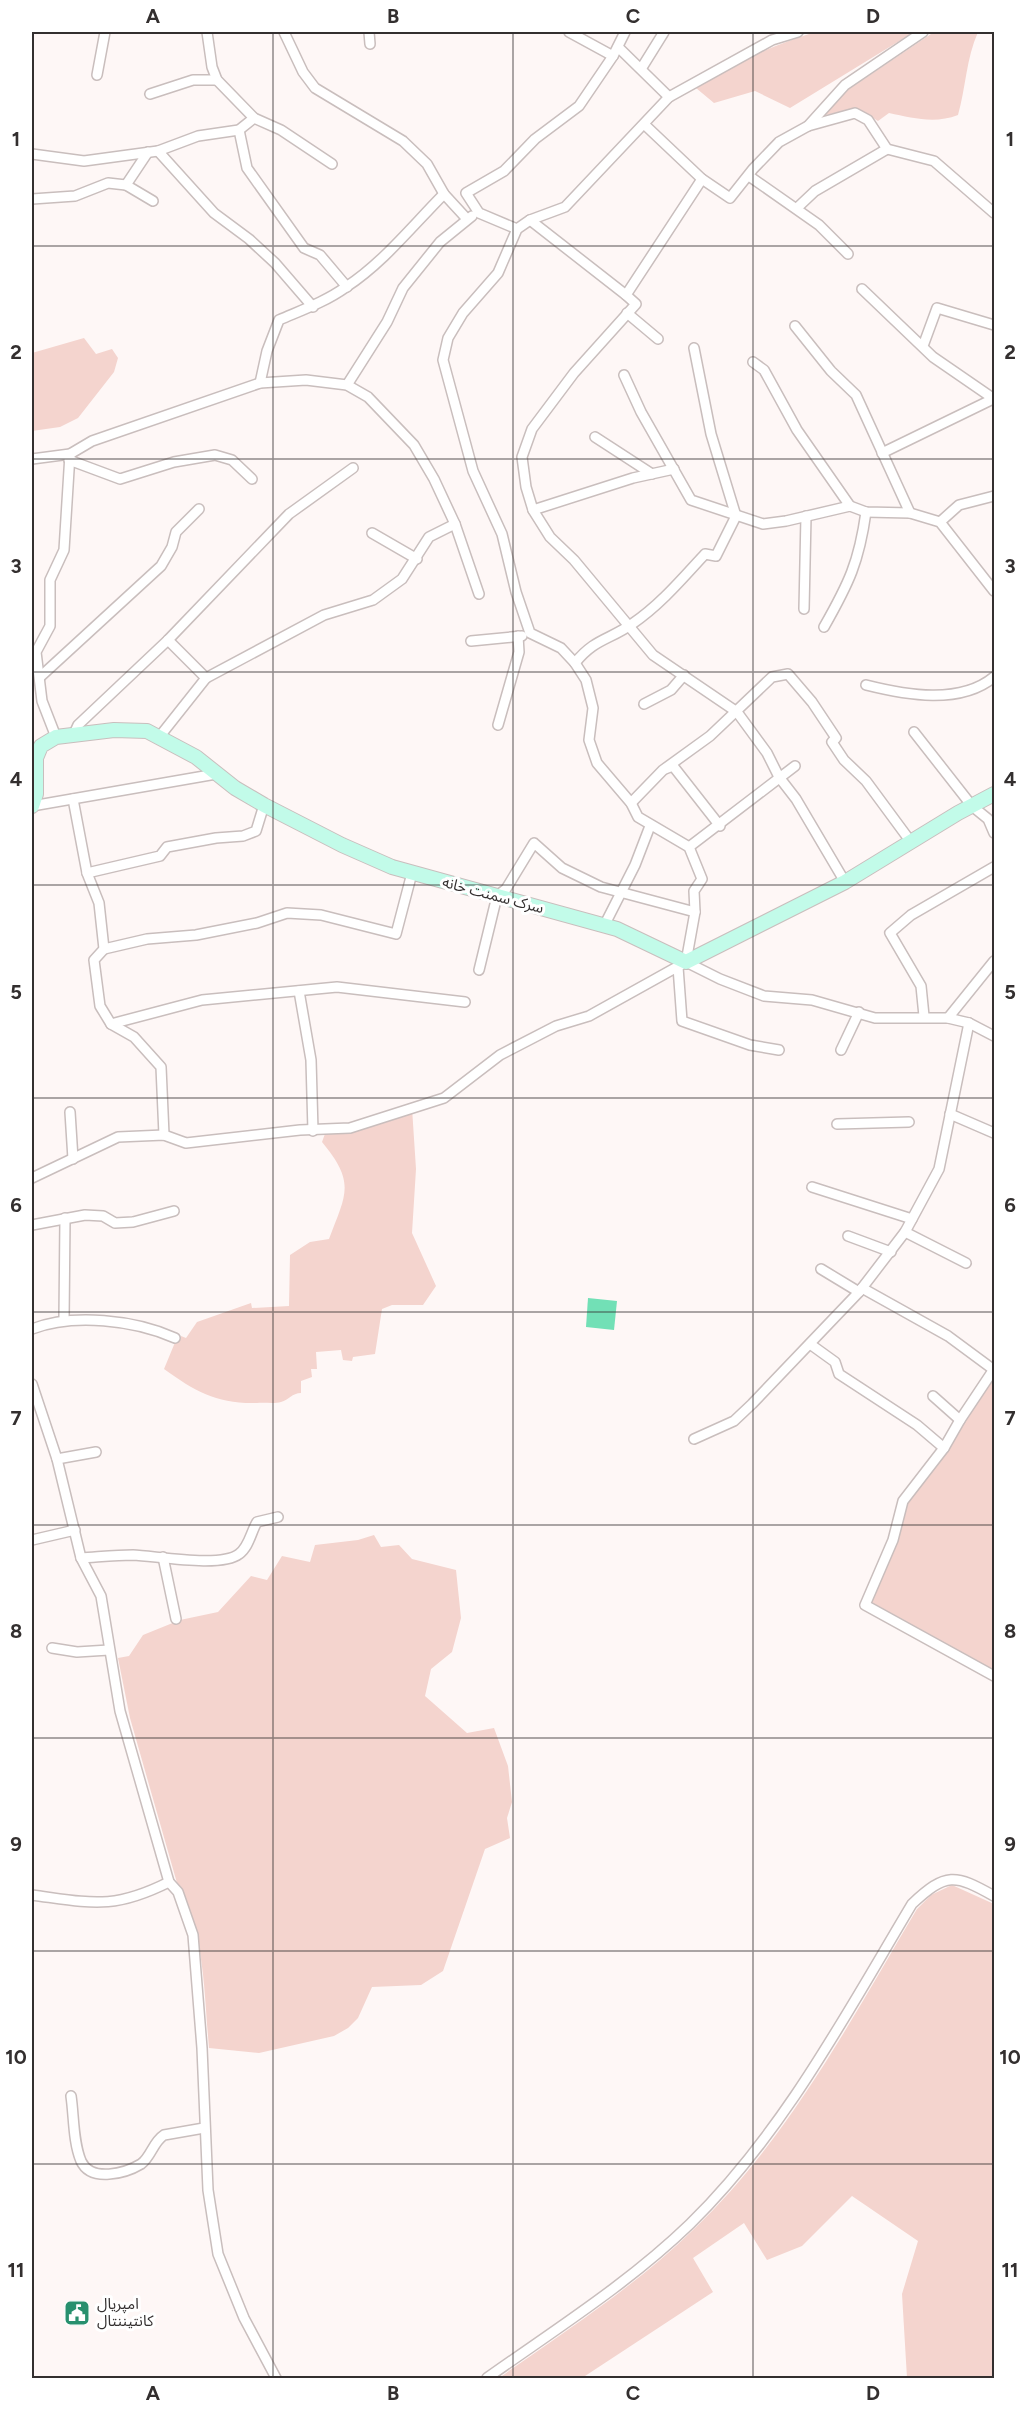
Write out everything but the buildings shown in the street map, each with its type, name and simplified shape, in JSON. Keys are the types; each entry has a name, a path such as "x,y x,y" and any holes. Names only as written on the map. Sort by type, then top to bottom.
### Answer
{"street":[{"path":"97,75 105,32"},
{"path":"207,32 212,67 217,80 254,118 281,130 332,164"},
{"path":"284,32 303,72 315,88 403,141 428,164 444,194 458,205 467,219"},
{"path":"369,32 370,44"},
{"path":"569,32 615,51 641,69 669,97"},
{"path":"517,229 479,213 466,193 504,171 535,140 579,106 625,32"},
{"path":"641,69 664,32"},
{"path":"530,633 516,592 502,534 473,471 443,360 448,338 463,313 498,273 517,229 530,220 565,207 669,97 771,40 798,32"},
{"path":"808,126 844,85 923,32"},
{"path":"150,94 193,80 217,80"},
{"path":"645,124 702,179 730,198 779,142 808,126 855,113 868,120 888,149 934,161 994,213"},
{"path":"32,154 84,161 153,152 198,136 239,130 254,118"},
{"path":"239,130 247,168 304,248 320,255 347,287"},
{"path":"797,208 815,191 888,149"},
{"path":"126,185 153,152"},
{"path":"153,152 214,213 249,238 313,307"},
{"path":"749,176 819,225 848,254"},
{"path":"626,295 702,179"},
{"path":"32,199 75,196 108,183 126,185 153,201"},
{"path":"260,383 267,351 279,320 313,307 347,287 379,260 444,194"},
{"path":"347,385 387,322 404,288 440,242 467,219 479,213"},
{"path":"530,220 636,304 561,387 532,429 522,457 526,487 533,510 550,537 574,560 653,655 737,712 767,753 779,777 796,799 846,882"},
{"path":"862,289 933,357 994,399 882,453"},
{"path":"923,346 937,308 994,325"},
{"path":"627,313 658,339"},
{"path":"795,326 831,371 856,395 910,513"},
{"path":"575,663 588,647 630,626 661,602 705,554 716,556 736,516 711,434 694,348"},
{"path":"753,362 764,370 797,430 850,506"},
{"path":"624,375 641,412 691,500 763,524 850,506 866,512 910,513 940,522 994,591"},
{"path":"70,457 92,441 260,383 306,380 347,385 368,397 394,421 414,445 434,479 455,524 479,594"},
{"path":"595,437 652,474"},
{"path":"32,459 70,457 120,479 174,462 215,455 232,460 252,479"},
{"path":"70,457 64,550 50,580 50,626 36,652 42,701 56,737 41,746 38,752 36,794 32,806 216,774"},
{"path":"73,735 78,725 168,640 289,514 352,468"},
{"path":"533,510 652,474 674,470"},
{"path":"940,522 959,505 994,496"},
{"path":"40,677 160,566 172,547 176,532 199,509"},
{"path":"824,627 849,582 861,548 866,512"},
{"path":"804,609 806,516"},
{"path":"160,736 206,678 324,615 373,600 402,579 417,559 429,537 455,524"},
{"path":"372,533 417,559"},
{"path":"471,641 530,633 561,648 575,663 586,680 593,708 589,740 597,763 631,803 638,817 689,847 702,879 694,891 695,912 682,964 682,1021 750,1044 779,1050"},
{"path":"498,726 519,652 518,636"},
{"path":"168,640 206,678"},
{"path":"631,803 663,770 710,736 772,677 788,674 825,721 836,738 832,742 844,760 866,780 911,842"},
{"path":"644,704 671,690 684,675"},
{"path":"866,685 904,693 941,694 973,690 994,677"},
{"name":"سرک سمنت خانه","path":"56,737 114,730 147,731 196,757 216,774 264,805 342,845 412,873 604,926 682,964"},
{"path":"914,732 972,806 988,819 994,833"},
{"path":"663,770 673,766 720,826"},
{"path":"689,847 720,826 795,766"},
{"path":"32,1178 118,1137 164,1135 186,1143 300,1130 350,1128 444,1098 500,1055 556,1026 589,1016 682,964 846,882 994,794"},
{"path":"74,799 87,873 99,903 105,949"},
{"path":"87,873 160,856 167,847 243,836 256,831 264,805"},
{"path":"604,926 650,826"},
{"path":"479,970 497,896 506,889 534,843 562,868 602,887 695,912"},
{"path":"924,1016 921,986 890,933 911,915 994,867"},
{"path":"164,1135 161,1067 134,1037 111,1024 100,1005 94,960 105,949 147,939 216,932 257,923 287,913 321,915 396,934 412,873"},
{"path":"948,1018 994,961"},
{"path":"682,964 764,996 812,1000 875,1018 924,1016 948,1018 969,1023 994,1036"},
{"path":"111,1024 202,1000 338,987 465,1002"},
{"path":"299,991 311,1060 313,1131"},
{"path":"841,1050 859,1012"},
{"path":"694,1439 734,1421 861,1290 905,1232 939,1169 969,1023"},
{"path":"70,1112 73,1159"},
{"path":"950,1114 994,1132"},
{"path":"837,1124 909,1122"},
{"path":"812,1187 912,1219"},
{"path":"32,1225 85,1215 103,1216 115,1223 134,1222 174,1211"},
{"path":"64,1320 65,1218"},
{"path":"905,1232 966,1263"},
{"path":"848,1236 891,1252"},
{"path":"820,1269 948,1336 994,1369 944,1448 903,1501 893,1540 865,1605 994,1676"},
{"path":"32,1329 64,1320 87,1319 149,1329 176,1338"},
{"path":"810,1344 835,1362 839,1374 917,1425 944,1448"},
{"path":"32,1384 57,1459 81,1558 102,1596 120,1711 170,1882 178,1892 193,1935 202,2048 208,2190 218,2254 244,2318 276,2379"},
{"path":"933,1396 960,1420"},
{"path":"57,1459 96,1452"},
{"path":"81,1558 130,1555 199,1561 229,1558 238,1555 246,1546 257,1522 278,1517"},
{"path":"32,1539 75,1530"},
{"path":"163,1557 176,1619"},
{"path":"52,1648 77,1652 109,1650"},
{"path":"487,2379 647,2262 692,2223 740,2170 785,2113 912,1904 927,1889 951,1878 962,1880 994,1896"},
{"path":"32,1895 98,1904 138,1898 170,1882"},
{"path":"71,2096 81,2161 90,2170 108,2175 129,2170 144,2162 164,2135 204,2128"}],"shaded area":[{"path":"815,32 914,32 790,108 755,91 714,103 696,88 753,55"},
{"path":"934,32 978,32 971,52 958,115 932,120 889,113 878,121 857,108 821,116 846,91"},
{"path":"84,338 96,354 112,349 118,358 114,372 78,418 60,427 32,431 32,353"},
{"path":"412,1108 416,1169 412,1233 436,1286 423,1305 392,1305 382,1309 375,1354 353,1357 352,1361 343,1360 341,1350 316,1352 317,1369 311,1369 312,1377 301,1381 301,1393 281,1402 243,1403 218,1399 186,1384 164,1369 176,1340 179,1341 181,1336 186,1338 197,1322 251,1303 252,1308 289,1306 290,1255 310,1242 329,1239 343,1199 345,1189 340,1168 322,1142 326,1131"},
{"path":"588,1298 617,1301 614,1330 586,1327"},
{"path":"994,1369 994,1676 865,1605 899,1510"},
{"path":"374,1535 381,1547 399,1545 412,1559 456,1570 461,1618 452,1652 431,1669 425,1696 467,1733 494,1728 508,1766 512,1802 507,1818 510,1838 485,1849 443,1971 421,1985 372,1987 358,2018 348,2028 334,2036 259,2053 209,2048 202,1963 198,1942 186,1902 177,1883 130,1718 118,1658 129,1656 143,1635 180,1620 218,1612 251,1576 267,1580 282,1556 310,1562 315,1545 358,1540"},
{"path":"952,1885 994,1904 994,2378 907,2378 902,2294 918,2241 852,2196 802,2246 767,2260 744,2223 693,2258 713,2292 582,2378 499,2378 648,2270 672,2250 728,2194 789,2117 842,2035 917,1909 931,1895"}],"place":[{"name":"امپریال کانتیننتال","path":"77,2313"}]}
